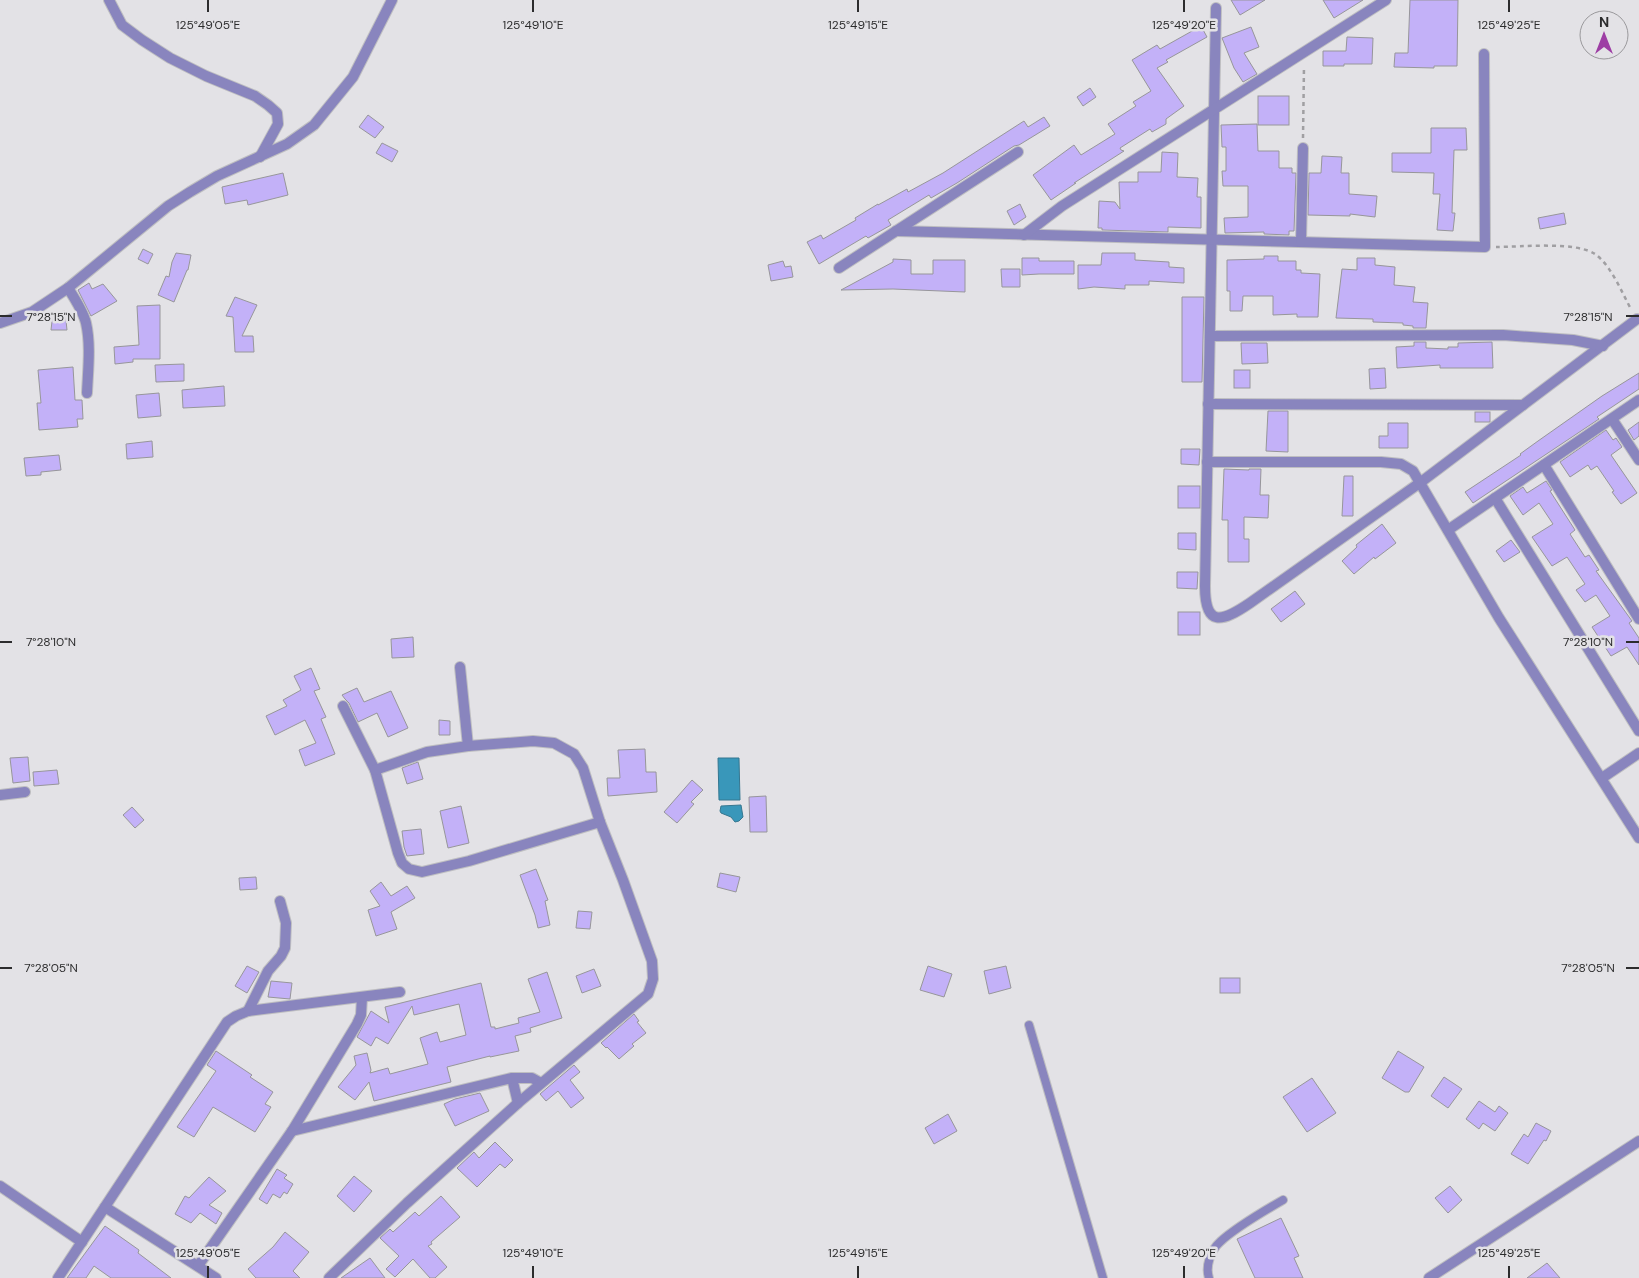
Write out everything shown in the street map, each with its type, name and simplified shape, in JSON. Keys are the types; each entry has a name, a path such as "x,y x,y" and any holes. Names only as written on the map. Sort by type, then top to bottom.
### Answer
{"street":[{"path":"109,0 122,25 142,40 170,58 255,96 277,113 278,124 275,133 260,158"},
{"path":"0,323 32,312 68,288 168,206 217,176 260,158 287,144 314,124 353,77 392,0"},
{"path":"1024,235 1062,206 1386,0"},
{"path":"1216,8 1205,600 1211,615 1218,618 1231,616 1250,603 1421,482 1637,319"},
{"path":"896,231 1485,247 1484,54"},
{"path":"1302,242 1303,148"},
{"path":"839,268 1018,152"},
{"path":"68,288 77,301 86,322 89,344 87,393"},
{"path":"1210,336 1503,335 1573,340 1603,346"},
{"path":"1573,340 1582,360"},
{"path":"1448,530 1639,400"},
{"path":"1208,404 1523,405"},
{"path":"1612,419 1639,460"},
{"path":"1207,462 1381,462 1401,464 1413,471 1498,618 1639,838"},
{"path":"1544,465 1639,619"},
{"path":"1495,498 1639,731"},
{"path":"460,667 468,746"},
{"path":"343,706 375,770 402,863 409,869 422,872 469,861 600,822"},
{"path":"328,1278 407,1203 518,1103 648,994 653,979 652,961 600,822 583,768 574,754 554,742 533,741 468,746 427,752 375,770"},
{"path":"1602,778 1639,753"},
{"path":"0,795 25,792"},
{"path":"248,1011 268,970 284,948 286,923 280,901"},
{"path":"58,1278 227,1022 248,1011 400,992"},
{"path":"198,1266 292,1131 357,1024 361,1015 362,997"},
{"path":"292,1131 512,1078 532,1078 541,1083"},
{"path":"512,1078 518,1103"},
{"path":"1429,1278 1639,1141"},
{"path":"0,1186 82,1242"},
{"path":"105,1207 216,1278"}],"lane":[{"path":"1029,1025 1102,1278"},
{"path":"1209,1278 1209,1260 1219,1243 1262,1212 1283,1200"}],"path":[{"path":"1303,148 1304,52"},
{"path":"1485,247 1570,247 1597,255 1611,272 1637,319"}],"water":[{"path":"718,758 739,758 740,800 719,800"},
{"path":"741,805 743,817 739,821 735,822 731,817 720,811 721,806"}],"building":[{"path":"1231,0 1265,0 1240,15"},
{"path":"1323,0 1363,0 1334,18"},
{"path":"1410,0 1458,0 1457,66 1434,66 1434,68 1394,67 1395,53 1408,53"},
{"path":"1201,26 1207,37 1166,60 1168,62 1157,68 1184,106 1166,119 1166,124 1152,132 1150,129 1120,148 1124,151 1051,200 1033,175 1074,145 1081,155 1115,134 1108,124 1136,106 1133,102 1151,91 1132,60 1157,45 1160,49"},
{"path":"1251,27 1259,47 1244,53 1257,74 1243,82 1234,68 1222,38"},
{"path":"1347,37 1373,38 1372,64 1323,66 1323,51 1346,51"},
{"path":"1090,88 1096,97 1083,106 1077,97"},
{"path":"1258,96 1289,96 1289,125 1258,125"},
{"path":"368,115 384,127 375,138 359,127"},
{"path":"1044,117 1050,126 1019,145 1014,146 957,183 931,198 929,195 888,220 891,225 868,238 866,236 819,264 807,242 821,235 823,239 856,220 855,218 878,204 907,189 908,192 943,173 1024,121 1028,127"},
{"path":"1257,124 1258,151 1279,151 1279,168 1292,168 1292,173 1296,173 1294,231 1289,231 1289,235 1264,234 1264,232 1225,233 1224,218 1248,217 1248,186 1223,186 1222,171 1226,171 1226,147 1222,147 1221,125"},
{"path":"1431,128 1466,128 1467,150 1454,150 1452,213 1455,213 1453,231 1437,230 1440,194 1433,194 1434,173 1392,172 1392,153 1431,153"},
{"path":"382,143 398,151 392,162 376,153"},
{"path":"1162,152 1178,153 1177,177 1198,178 1197,197 1201,197 1201,228 1168,227 1168,232 1102,230 1102,228 1098,228 1099,201 1115,202 1120,209 1119,182 1138,182 1138,172 1161,172"},
{"path":"1322,156 1342,157 1341,173 1349,173 1349,194 1377,196 1375,217 1350,214 1350,216 1308,215 1309,173 1321,173"},
{"path":"283,173 288,195 248,205 247,200 225,204 222,187"},
{"path":"1020,204 1026,217 1014,225 1007,211"},
{"path":"1564,213 1566,224 1540,229 1538,218"},
{"path":"143,249 153,254 148,264 138,259"},
{"path":"176,253 191,255 188,270 174,302 158,295 166,276 169,277"},
{"path":"1102,253 1135,253 1135,260 1169,262 1169,267 1184,268 1184,283 1149,281 1149,285 1125,285 1125,289 1094,287 1078,289 1078,265 1101,265"},
{"path":"1264,256 1278,256 1278,261 1296,261 1296,270 1301,270 1301,273 1320,274 1318,317 1297,317 1297,314 1273,315 1273,296 1243,296 1242,311 1230,311 1230,291 1227,291 1227,260 1264,259"},
{"path":"1022,258 1039,258 1039,261 1074,261 1074,274 1022,275"},
{"path":"1357,258 1375,258 1375,265 1395,267 1394,285 1415,287 1413,302 1428,303 1426,328 1413,328 1413,326 1403,325 1403,323 1373,322 1373,319 1336,318 1342,269 1357,270"},
{"path":"893,259 911,260 911,274 933,274 933,260 965,260 965,292 893,289 841,290 893,262"},
{"path":"783,261 785,267 791,266 793,277 771,281 768,265"},
{"path":"1001,269 1020,269 1020,287 1002,287"},
{"path":"89,283 92,289 103,284 117,301 91,316 78,290"},
{"path":"235,297 257,305 242,336 253,336 254,352 235,352 233,317 226,316"},
{"path":"1182,297 1204,297 1202,382 1182,382"},
{"path":"160,305 160,359 133,359 133,362 115,364 114,347 139,345 137,306"},
{"path":"65,311 67,330 51,330 53,313"},
{"path":"1414,342 1426,342 1426,348 1448,349 1448,347 1458,347 1458,343 1492,342 1493,368 1440,368 1440,365 1397,368 1396,347 1414,346"},
{"path":"1241,343 1267,343 1268,363 1242,364"},
{"path":"184,364 184,381 156,382 155,365"},
{"path":"73,367 75,400 82,400 83,419 77,419 78,427 39,430 37,403 41,403 38,370"},
{"path":"1385,368 1386,388 1370,389 1369,369"},
{"path":"1234,370 1250,370 1250,388 1234,388"},
{"path":"1639,373 1639,389 1597,417 1599,419 1473,503 1465,492 1521,455 1602,396"},
{"path":"224,386 225,406 183,408 182,390"},
{"path":"159,393 161,416 138,418 136,395"},
{"path":"1268,411 1288,411 1288,452 1266,451"},
{"path":"1475,412 1490,412 1490,422 1475,422"},
{"path":"1639,422 1639,436 1634,440 1628,430"},
{"path":"1388,423 1408,423 1408,448 1379,448 1379,436 1388,436"},
{"path":"1606,430 1613,440 1616,438 1622,447 1611,455 1637,493 1621,504 1597,466 1591,470 1588,465 1570,477 1560,462"},
{"path":"152,441 153,457 127,459 126,444"},
{"path":"1181,449 1200,449 1199,465 1181,464"},
{"path":"59,455 61,470 41,472 41,475 26,476 24,458"},
{"path":"1224,469 1261,469 1260,495 1269,495 1268,518 1244,517 1244,539 1249,539 1249,562 1228,562 1228,520 1222,520"},
{"path":"1344,476 1353,476 1353,516 1342,516"},
{"path":"1546,481 1552,490 1550,491 1575,530 1570,534 1585,557 1589,555 1599,570 1596,571 1632,621 1629,623 1639,638 1639,665 1627,647 1611,656 1592,627 1610,616 1596,595 1585,602 1576,590 1585,584 1567,557 1552,566 1532,537 1553,524 1539,503 1523,515 1510,496 1523,487 1527,493"},
{"path":"1178,486 1200,486 1200,508 1178,508"},
{"path":"1382,524 1396,543 1375,559 1374,557 1354,574 1342,561 1357,547 1356,545"},
{"path":"1178,533 1196,533 1196,550 1178,549"},
{"path":"1511,540 1520,552 1504,562 1496,551"},
{"path":"1177,572 1198,572 1197,589 1177,588"},
{"path":"1295,591 1305,604 1281,622 1271,609"},
{"path":"1178,612 1200,612 1200,635 1178,635"},
{"path":"413,637 414,657 392,658 391,639"},
{"path":"311,668 320,689 314,691 326,717 321,719 335,754 305,766 299,750 316,743 305,720 275,735 266,716 287,706 283,700 301,690 294,676"},
{"path":"357,688 364,702 391,691 408,728 388,737 377,713 358,722 349,703 342,695"},
{"path":"439,720 450,721 450,735 439,735"},
{"path":"645,749 646,772 656,772 657,792 608,796 607,778 620,778 618,750"},
{"path":"28,757 30,781 13,783 10,758"},
{"path":"418,762 423,779 407,784 402,768"},
{"path":"57,770 59,784 34,786 33,772"},
{"path":"692,780 703,790 691,802 694,804 677,823 664,812"},
{"path":"766,796 767,832 750,832 749,797"},
{"path":"461,806 469,843 448,848 440,811"},
{"path":"132,807 144,820 135,828 123,815"},
{"path":"421,829 424,854 407,856 402,831"},
{"path":"536,869 548,900 545,901 550,925 538,928 520,875"},
{"path":"720,873 740,877 736,892 717,887"},
{"path":"256,877 257,889 240,890 239,878"},
{"path":"381,882 391,896 407,886 415,898 391,912 397,929 376,936 368,910 380,906 370,891"},
{"path":"578,911 592,912 590,929 576,928"},
{"path":"247,966 259,972 247,993 235,986"},
{"path":"928,966 952,974 944,997 920,990"},
{"path":"1006,966 1011,988 989,994 984,971"},
{"path":"594,969 601,986 582,993 576,976"},
{"path":"547,972 562,1018 530,1028 531,1032 515,1036 519,1051 447,1067 451,1082 374,1101 369,1082 355,1100 338,1087 356,1065 354,1056 367,1053 370,1073 388,1068 390,1074 428,1064 420,1038 437,1032 440,1042 466,1035 459,1004 414,1015 412,1006 388,1044 376,1037 371,1046 357,1037 371,1011 389,1023 385,1007 481,983 491,1027 495,1027 495,1029 519,1023 518,1018 540,1012 528,979"},
{"path":"1220,978 1240,978 1240,993 1220,993"},
{"path":"271,981 292,983 290,999 268,997"},
{"path":"634,1014 639,1021 637,1022 646,1033 632,1044 634,1046 619,1059 601,1043"},
{"path":"216,1051 252,1075 250,1077 273,1092 265,1104 271,1107 255,1132 213,1107 194,1137 177,1127 216,1071 207,1065"},
{"path":"1398,1051 1424,1067 1409,1092 1405,1092 1382,1078"},
{"path":"574,1065 580,1072 570,1080 584,1098 571,1108 558,1091 546,1101 540,1094"},
{"path":"1444,1077 1462,1089 1448,1108 1431,1096"},
{"path":"1312,1078 1336,1113 1307,1132 1283,1097"},
{"path":"480,1093 489,1111 455,1126 444,1104 455,1099"},
{"path":"1479,1101 1495,1112 1499,1106 1508,1113 1495,1131 1483,1123 1479,1129 1466,1119"},
{"path":"948,1114 957,1131 934,1144 925,1128"},
{"path":"1536,1123 1551,1131 1546,1141 1544,1140 1528,1164 1511,1154 1524,1134 1528,1137"},
{"path":"495,1142 513,1160 505,1168 500,1164 477,1187 457,1168 474,1152 479,1158"},
{"path":"277,1169 287,1175 284,1178 293,1184 287,1194 284,1192 280,1198 273,1194 267,1204 259,1199"},
{"path":"354,1176 372,1191 354,1212 337,1196"},
{"path":"209,1177 226,1191 209,1205 222,1213 216,1224 200,1213 191,1223 175,1214 185,1196 189,1198"},
{"path":"1450,1186 1462,1200 1448,1213 1435,1198"},
{"path":"441,1196 460,1217 428,1246 447,1267 435,1278 430,1278 413,1259 395,1277 386,1269 399,1256 380,1238 390,1229 393,1232 415,1212 419,1216"},
{"path":"1281,1218 1299,1256 1294,1258 1303,1278 1255,1278 1237,1239"},
{"path":"105,1226 139,1250 138,1253 171,1278 111,1278 94,1266 86,1278 67,1278"},
{"path":"285,1232 309,1252 293,1271 300,1278 256,1278 248,1269 273,1247"},
{"path":"370,1258 385,1278 341,1278"},
{"path":"1547,1263 1560,1278 1527,1278"}]}
